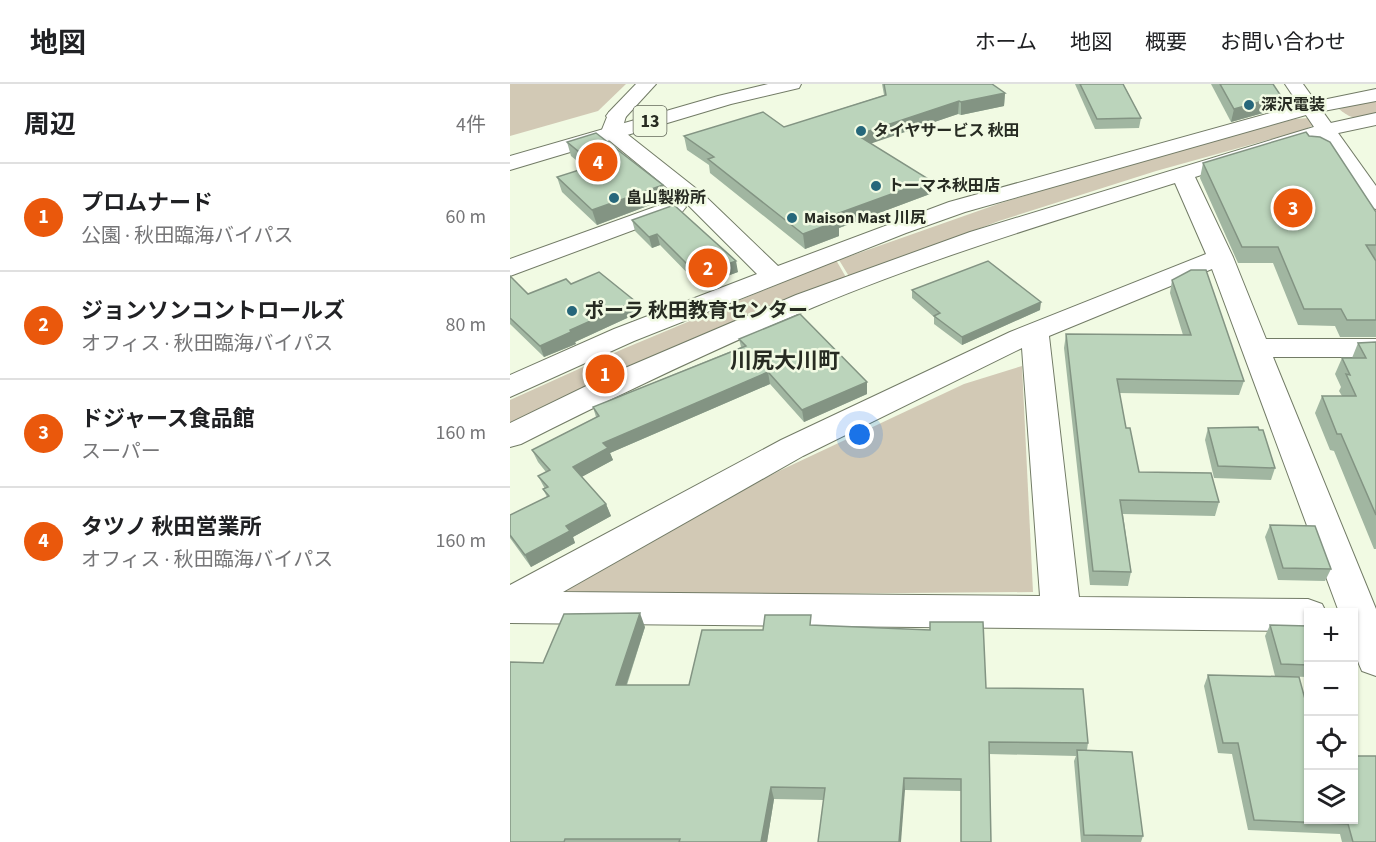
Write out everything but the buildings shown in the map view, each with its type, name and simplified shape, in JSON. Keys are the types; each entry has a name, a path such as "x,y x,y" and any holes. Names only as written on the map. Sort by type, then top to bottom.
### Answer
{"main road":[{"path":"647,84 613,124 774,276"},
{"name":"13","path":"510,163 613,124 743,84"},
{"name":"13","path":"510,149 792,84"},
{"path":"1294,84 1376,202"},
{"path":"510,387 624,335 897,228 957,207 1310,108 1376,96"},
{"path":"510,435 622,381 806,302 979,237 1324,130 1376,119"},
{"path":"1182,173 1220,257 1256,348 1353,608"},
{"path":"510,268 694,199"},
{"path":"511,601 792,448 1035,332 1220,257"},
{"path":"1035,332 1061,613"},
{"path":"1256,348 1376,348"},
{"path":"511,601 1061,613 1304,615"},
{"path":"1358,620 1376,659"}],"shaded area":[{"path":"510,84 626,84 598,111 510,136"},
{"path":"1376,99 1376,117 1356,118 1339,109"},
{"path":"1308,118 1315,124 1304,130 1156,171 999,221 850,278 839,260 998,204 1149,157 1295,119"},
{"path":"836,260 847,279 510,437 510,400 623,349"},
{"path":"1022,366 1033,592 546,596 779,471 964,384"}],"place":[{"name":"深沢電装","path":"1249,105"},
{"name":"タイヤサービス 秋田","path":"861,131"},
{"name":"タツノ 秋田営業所","path":"598,162"},
{"name":"トーマネ秋田店","path":"876,186"},
{"name":"畠山製粉所","path":"614,198"},
{"name":"ドジャース食品館","path":"1293,208"},
{"name":"Maison Mast 川尻","path":"792,218"},
{"name":"ジョンソンコントロールズ","path":"708,268"},
{"name":"ポーラ 秋田教育センター","path":"572,311"},
{"name":"プロムナード","path":"605,374"}],"district":[{"name":"川尻大川町","path":"785,361"}]}
